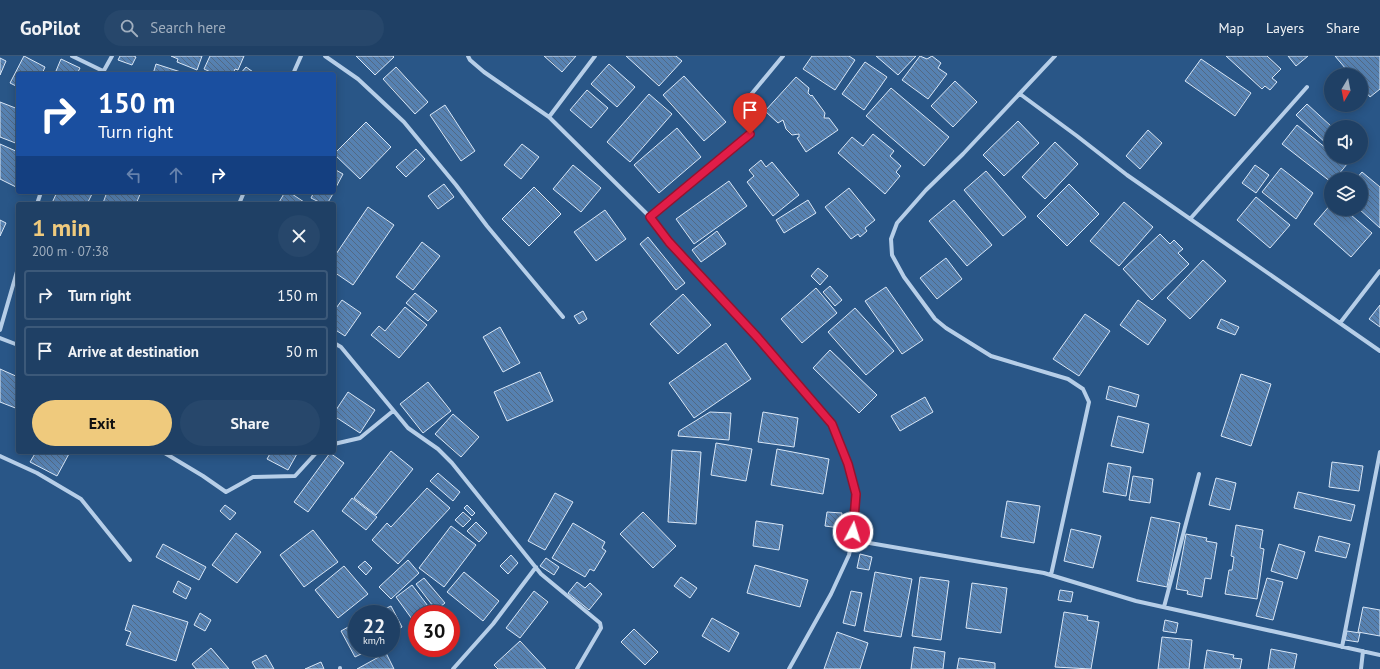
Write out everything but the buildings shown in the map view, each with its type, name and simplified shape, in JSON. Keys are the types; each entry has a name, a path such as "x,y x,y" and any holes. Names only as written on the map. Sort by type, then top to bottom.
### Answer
{"street":[{"path":"72,56 101,72"},
{"path":"104,72 112,56"},
{"path":"294,72 301,56"},
{"path":"326,56 358,80 404,122 456,185 487,226 563,317"},
{"path":"468,56 470,60 484,72 549,117 650,217 669,242 758,338 832,424 848,464 856,494 852,540 849,555 831,594 789,669"},
{"path":"549,117 596,56"},
{"path":"749,97 783,56"},
{"path":"1051,575 1089,402 1083,389 1068,379 991,356 934,319 904,277 892,255 891,239 897,223 926,190 963,154 1056,56"},
{"path":"1190,219 1307,87"},
{"path":"1020,94 1077,136 1127,176 1380,351"},
{"path":"650,217 750,134"},
{"path":"1340,323 1380,271"},
{"path":"0,330 16,275"},
{"path":"0,338 16,344"},
{"path":"336,344 341,347 408,428 438,449 452,463 536,568 600,623 601,628 577,669"},
{"path":"336,444 360,438 393,411"},
{"path":"1342,647 1380,452"},
{"path":"166,454 226,492 253,477 294,476 315,454"},
{"path":"0,456 37,473 81,500 130,560"},
{"path":"1164,607 1199,474"},
{"path":"852,540 1051,575 1136,601 1380,655"},
{"path":"453,669 493,624 536,568"},
{"path":"1361,669 1363,651"}],"route":[{"path":"750,134 650,217 669,242 758,338 832,424 848,464 856,494 853,532"}]}
